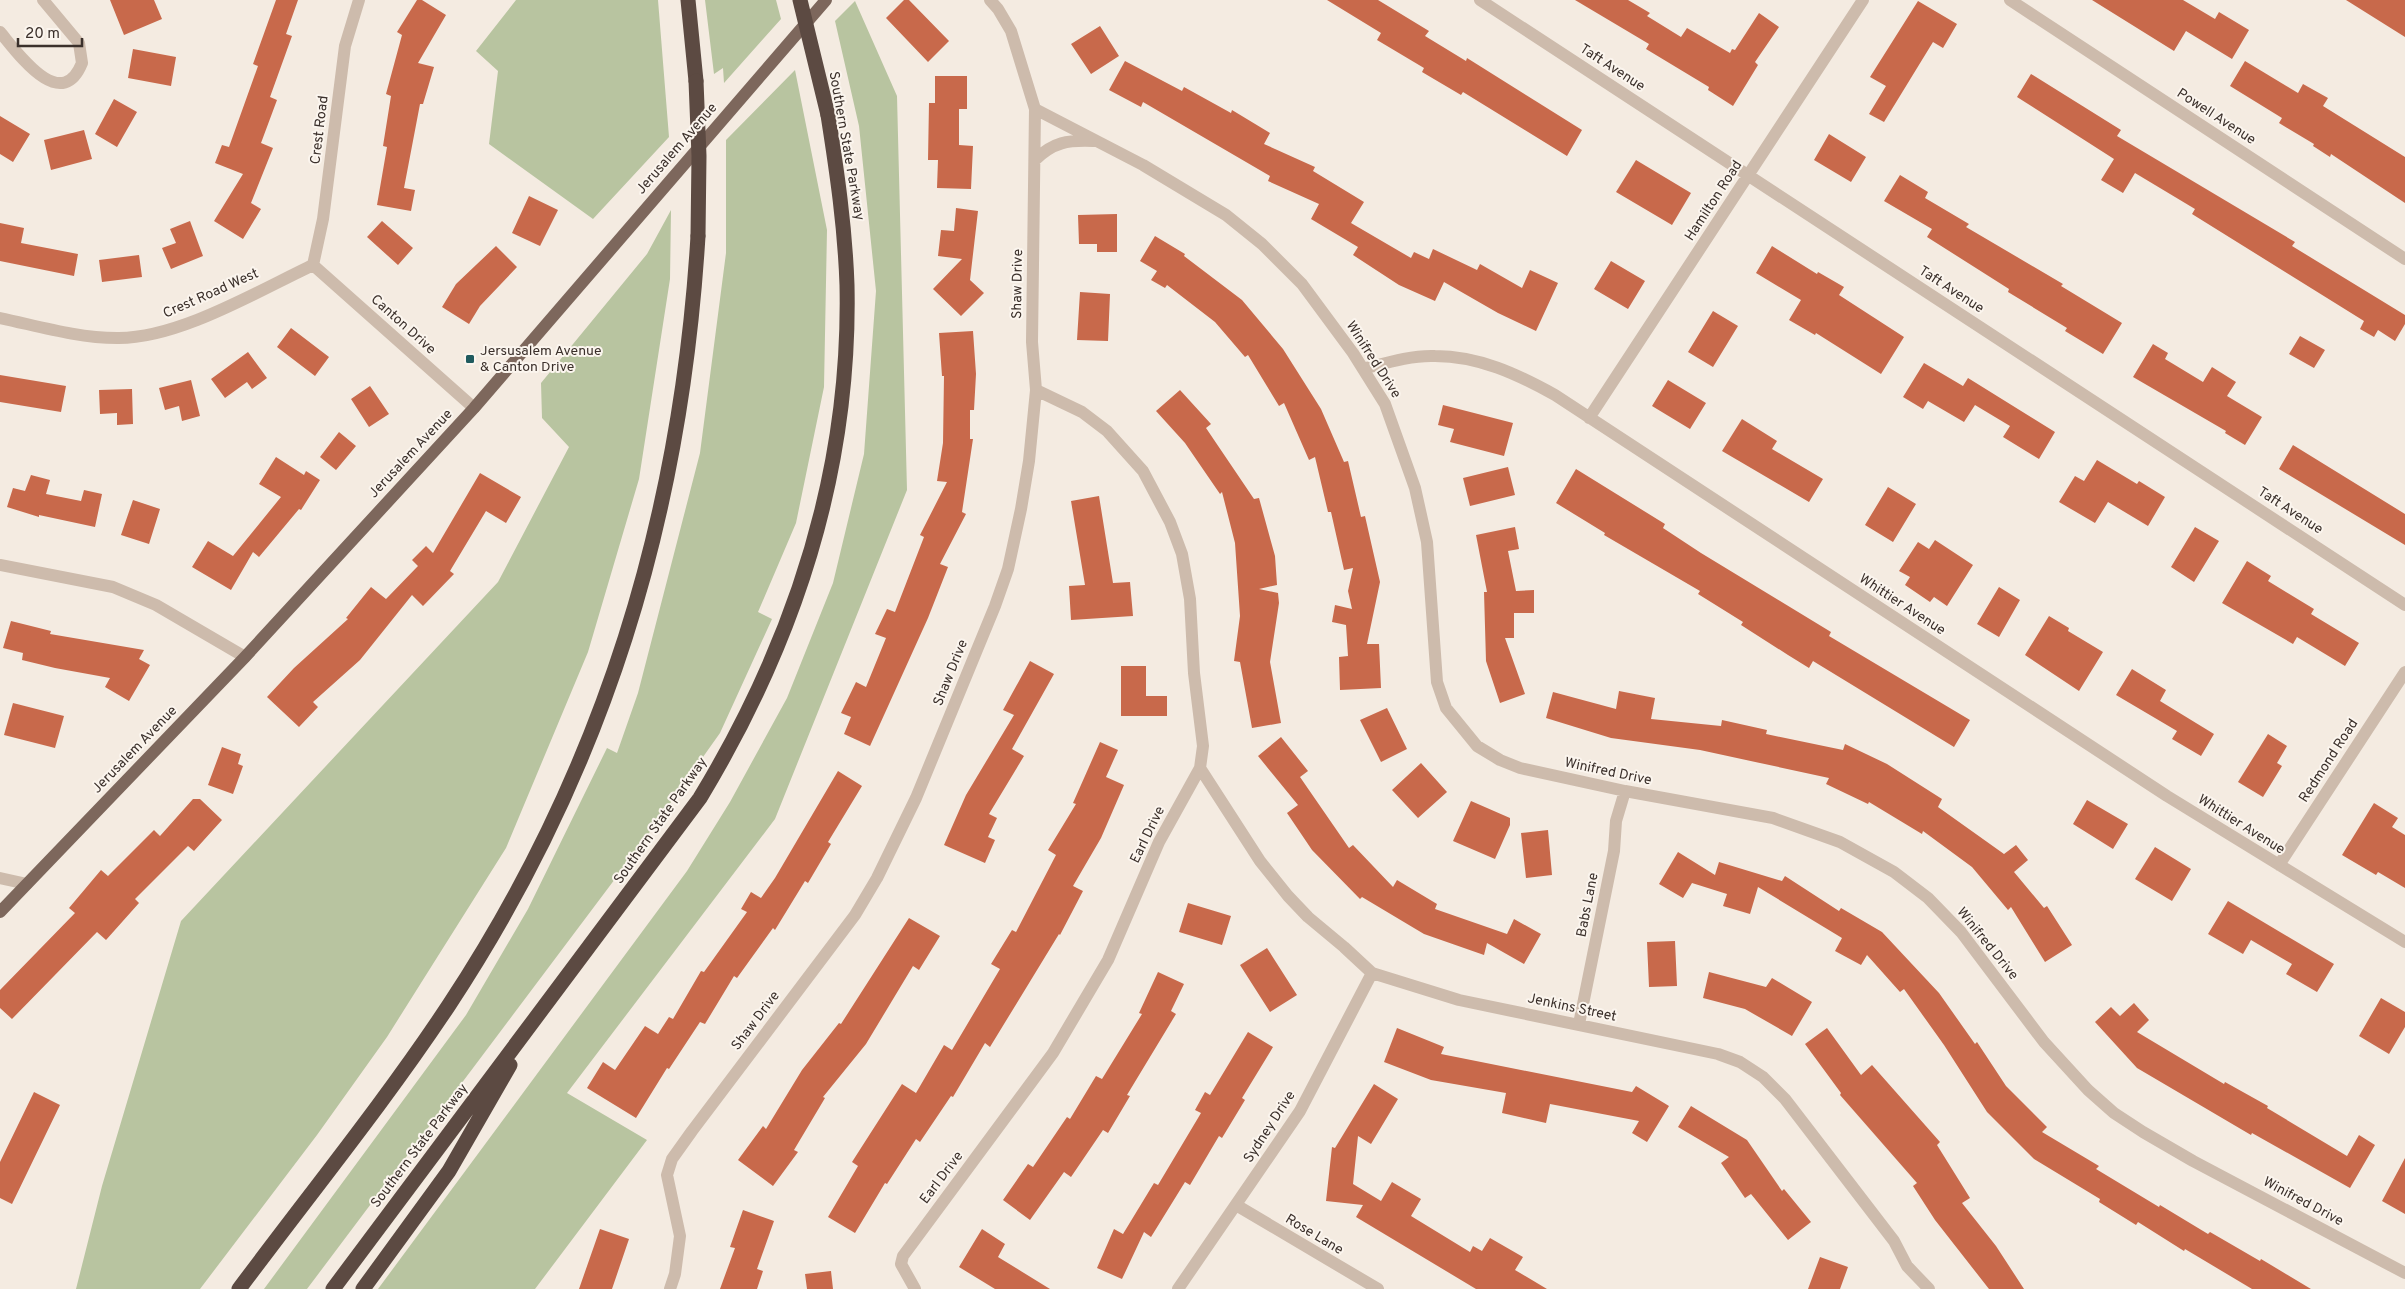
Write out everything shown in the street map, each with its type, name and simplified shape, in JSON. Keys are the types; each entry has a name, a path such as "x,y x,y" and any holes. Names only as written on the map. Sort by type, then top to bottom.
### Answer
{"highway":[{"path":"239,1289 404,1068 449,1004 510,904 563,801 620,657 643,582 662,506 673,452 689,349 698,236 699,156 696,81 688,0"},
{"name":"Southern State Parkway","path":"333,1289 700,798 754,702 771,665 800,590 832,465 846,335 847,285 842,205 828,116 800,0"},
{"path":"362,1289 450,1172 544,1007"}],"main road":[{"name":"Jerusalem Avenue","path":"0,912 246,657 474,408 826,0"}],"street":[{"path":"0,32 40,77 57,83 67,82 74,76 82,63 79,42 43,0"},
{"name":"Crest Road","path":"313,265 323,219 345,46 359,0"},
{"name":"Shaw Drive","path":"670,1289 675,1274 680,1236 668,1185 668,1168 688,1137 855,915 877,878 916,798 995,606 1008,569 1026,480 1036,390 1032,342 1035,109 1010,31 998,9 990,0"},
{"name":"Taft Avenue","path":"1480,0 2405,605"},
{"name":"Hamilton Road","path":"1589,418 1863,0"},
{"name":"Powell Avenue","path":"2010,0 2405,259"},
{"name":"Winifred Drive","path":"1035,109 1143,165 1226,215 1262,244 1302,284 1363,369 1385,404 1415,488 1427,542 1437,682 1446,708 1478,746 1500,760 1520,768 1625,791 1773,818 1840,842 1894,872 1928,898 1961,932 2044,1042 2088,1090 2114,1112 2143,1132 2185,1156 2405,1273"},
{"path":"1035,160 1044,151 1063,141 1098,142"},
{"name":"Crest Road West","path":"0,318 81,335 117,338 150,336 184,325 313,265"},
{"name":"Canton Drive","path":"313,265 474,408"},
{"name":"Whittier Avenue","path":"1363,369 1409,358 1435,356 1476,360 1518,374 1555,395 2167,796 2405,942"},
{"name":"Earl Drive","path":"915,1289 901,1264 903,1256 1053,1053 1108,960 1159,842 1200,768 1202,746 1194,673 1190,599 1182,554 1170,522 1143,471 1107,431 1082,412 1036,390"},
{"path":"0,565 113,587 156,605 246,657"},
{"name":"Redmond Road","path":"2278,865 2405,672"},
{"name":"Jenkins Street","path":"1200,768 1260,861 1288,896 1308,917 1372,973 1459,1000 1718,1054 1740,1062 1763,1076 1785,1099 1894,1241 1907,1266 1929,1289"},
{"name":"Babs Lane","path":"1579,1024 1614,851 1616,821 1625,791"},
{"path":"0,878 27,884"},
{"name":"Sydney Drive","path":"1178,1289 1300,1111 1372,973"},
{"name":"Rose Lane","path":"1236,1205 1378,1289"}],"green space":[{"path":"516,0 658,0 669,137 593,219 489,144 498,71 476,51"},
{"path":"705,0 776,0 781,19 724,83 723,68 714,74"},
{"path":"855,1 897,96 907,490 775,819 567,1093 647,1140 535,1289 378,1289 687,871 730,802 787,698 833,583 864,454 876,291 859,126 835,21"},
{"path":"795,70 827,230 824,387 796,523 758,612 772,619 720,733 642,843 307,1289 264,1289 466,1015 528,909 607,748 617,753 638,693 700,453 726,253 726,140"},
{"path":"671,210 670,279 639,479 588,652 506,848 387,1037 317,1135 200,1289 76,1289 102,1186 181,921 498,582 569,447 542,418 541,383 647,254"}],"building":[{"path":"110,0 154,0 162,19 124,35"},
{"path":"276,0 298,0 286,34 292,36 270,97 277,100 261,143 273,148 251,203 261,209 243,239 214,221 243,174 215,163 222,145 229,147 258,66 253,64"},
{"path":"417,0 422,0 446,15 418,63 434,67 423,104 420,104 404,188 415,190 411,211 377,205 387,147 383,146 391,96 386,94 402,35 397,32"},
{"path":"904,0 909,0 949,41 928,62 886,18"},
{"path":"1327,0 1378,0 1429,31 1425,36 1466,61 1467,58 1582,130 1567,156 1463,92 1461,95 1422,72 1424,68 1377,40 1381,33"},
{"path":"1575,0 1628,0 1650,13 1647,16 1681,37 1687,28 1730,53 1732,49 1735,50 1759,13 1779,27 1755,62 1758,65 1733,106 1708,90 1709,87 1646,49 1649,44"},
{"path":"2092,0 2183,0 2215,19 2219,12 2249,30 2232,59 2186,31 2174,51"},
{"path":"2346,0 2405,0 2405,37"},
{"path":"1918,1 1957,24 1943,48 1933,42 1884,122 1869,114 1886,86 1870,77"},
{"path":"1100,26 1119,56 1091,74 1071,44"},
{"path":"133,49 176,57 171,86 128,78"},
{"path":"1125,61 1182,91 1184,87 1231,113 1232,110 1270,133 1264,144 1315,167 1313,171 1364,202 1351,223 1411,258 1414,252 1429,259 1433,249 1477,270 1480,264 1522,288 1530,270 1558,283 1536,331 1498,313 1444,282 1435,301 1399,285 1353,255 1358,247 1311,219 1319,204 1268,181 1270,176 1143,102 1141,107 1109,90"},
{"path":"2245,61 2298,93 2303,84 2328,98 2323,106 2405,157 2405,203 2331,154 2330,157 2313,146 2314,144 2279,123 2282,118 2230,86"},
{"path":"2031,74 2121,130 2117,136 2295,242 2292,246 2405,315 2405,324 2395,341 2378,330 2374,337 2360,329 2364,321 2192,214 2195,209 2135,173 2123,193 2101,180 2114,159 2017,97"},
{"path":"935,76 967,76 967,109 959,109 959,145 973,146 971,189 937,188 938,160 928,160 929,103 935,103"},
{"path":"114,99 137,112 117,147 95,134"},
{"path":"0,116 30,134 13,162 0,154"},
{"path":"84,130 92,159 51,170 44,140"},
{"path":"1829,134 1866,157 1851,182 1814,160"},
{"path":"1636,160 1691,193 1672,225 1616,192"},
{"path":"1900,175 1928,192 1925,198 1969,224 1966,227 2063,284 2061,286 2122,323 2103,354 2065,331 2067,328 2008,292 2009,289 1927,237 1932,229 1884,201"},
{"path":"529,196 558,210 540,246 512,233"},
{"path":"956,208 978,211 970,280 984,293 961,316 933,289 962,259 938,256 941,230 954,231"},
{"path":"1117,214 1117,252 1097,252 1097,244 1079,244 1078,215"},
{"path":"190,221 203,256 171,269 162,248 176,243 170,229"},
{"path":"382,221 413,248 398,265 367,237"},
{"path":"0,223 24,228 21,243 78,254 74,276 0,261"},
{"path":"1155,236 1185,254 1184,256 1242,300 1283,349 1321,409 1344,462 1348,461 1361,517 1365,516 1380,582 1367,644 1379,644 1381,688 1340,690 1339,657 1348,656 1346,625 1332,622 1335,605 1352,609 1348,591 1353,568 1344,570 1331,512 1328,512 1315,457 1309,460 1284,403 1279,406 1248,355 1245,357 1215,322 1167,285 1165,288 1151,280 1157,271 1140,261"},
{"path":"496,246 517,267 480,306 469,324 442,307 456,284"},
{"path":"1772,246 1817,274 1818,272 1844,287 1839,295 1904,337 1881,374 1816,333 1815,335 1789,320 1801,300 1756,273"},
{"path":"139,255 142,277 102,282 99,260"},
{"path":"1611,261 1645,281 1628,309 1594,289"},
{"path":"1080,292 1110,294 1108,341 1077,340"},
{"path":"1713,311 1738,326 1713,367 1688,352"},
{"path":"291,328 329,357 315,376 277,347"},
{"path":"973,331 976,374 974,410 970,410 970,439 973,439 962,512 966,514 940,564 948,567 928,618 870,746 844,734 851,717 841,713 856,682 866,687 886,638 875,634 887,609 895,612 924,537 920,535 947,482 937,481 943,443 944,376 942,376 939,333"},
{"path":"2300,336 2325,350 2314,368 2289,354"},
{"path":"2153,344 2168,353 2165,359 2203,382 2212,367 2236,382 2227,396 2262,417 2245,445 2225,433 2226,431 2133,377"},
{"path":"248,352 267,378 252,389 247,382 225,398 211,379"},
{"path":"1924,363 1963,386 1968,378 2055,432 2039,459 2003,437 2010,426 1975,405 1964,422 1928,401 1923,409 1903,397"},
{"path":"0,375 66,386 61,412 0,402"},
{"path":"191,380 200,416 182,421 179,406 165,410 159,388"},
{"path":"1668,380 1706,403 1690,429 1652,406"},
{"path":"370,386 389,414 369,427 351,399"},
{"path":"132,389 133,424 117,425 117,413 100,414 99,390"},
{"path":"1180,390 1211,424 1206,428 1254,499 1259,498 1275,556 1277,585 1259,589 1278,593 1279,603 1270,662 1281,723 1252,728 1240,662 1234,661 1240,616 1235,543 1222,492 1220,494 1185,443 1156,411"},
{"path":"1443,405 1513,423 1504,456 1450,442 1454,429 1438,425"},
{"path":"1742,419 1777,441 1772,449 1823,479 1809,502 1722,451"},
{"path":"339,432 356,446 336,470 320,457"},
{"path":"2293,445 2405,514 2405,545 2279,469"},
{"path":"276,457 304,475 306,471 320,480 301,510 299,509 259,557 253,552 231,590 192,567 208,541 233,556 281,497 259,484"},
{"path":"2097,460 2137,484 2139,481 2165,497 2148,526 2108,502 2095,523 2059,502 2075,476 2084,481"},
{"path":"1508,467 1515,495 1470,506 1463,478"},
{"path":"1576,469 1665,524 1663,528 1701,553 1831,632 1829,636 1970,720 1954,747 1813,661 1809,668 1741,625 1743,622 1698,594 1700,591 1604,535 1605,533 1556,503"},
{"path":"480,473 521,497 506,523 486,511 450,571 454,574 423,606 412,595 360,660 313,702 318,707 299,727 267,697 294,668 348,619 346,618 371,587 386,599 418,566 412,560 426,546 433,553"},
{"path":"31,475 50,480 46,494 81,501 84,490 102,494 95,527 39,515 39,517 7,507 13,488 25,491"},
{"path":"1888,487 1916,504 1893,542 1865,525"},
{"path":"1099,496 1113,583 1130,582 1133,616 1071,620 1069,586 1085,585 1071,501"},
{"path":"133,500 160,509 149,544 121,535"},
{"path":"1515,527 1519,549 1508,551 1516,591 1534,590 1534,613 1514,613 1514,638 1505,638 1525,694 1500,703 1486,661 1484,592 1487,592 1476,535"},
{"path":"2195,527 2219,541 2194,582 2171,567"},
{"path":"1935,540 1973,565 1947,606 1934,597 1930,602 1905,585 1910,577 1899,571 1918,542 1929,549"},
{"path":"2247,561 2271,576 2268,581 2314,609 2311,614 2359,643 2345,666 2297,637 2293,644 2222,603"},
{"path":"1999,587 2020,600 1999,637 1977,624"},
{"path":"2049,616 2069,628 2068,631 2103,652 2079,691 2025,655"},
{"path":"11,621 51,631 50,634 144,650 139,659 150,665 129,701 105,687 110,678 22,660 23,653 3,648"},
{"path":"1030,661 1054,674 1012,749 1024,756 989,814 997,818 988,837 995,840 985,863 944,845 966,795 1014,715 1003,710"},
{"path":"1121,666 1146,666 1146,696 1167,696 1167,716 1121,716"},
{"path":"2132,669 2166,690 2160,701 2214,734 2201,756 2172,739 2177,731 2116,695"},
{"path":"1619,691 1655,698 1651,719 1721,726 1722,720 1767,730 1766,734 1843,750 1845,744 1887,764 1942,799 1938,807 2004,854 2016,845 2028,860 2014,872 2044,908 2047,906 2072,945 2045,962 2011,907 2008,910 1972,867 1923,831 1922,834 1869,802 1868,804 1826,784 1829,778 1700,750 1611,738 1546,718 1553,692 1616,709"},
{"path":"13,703 64,716 55,748 4,735"},
{"path":"1387,708 1407,749 1381,762 1360,720"},
{"path":"2268,734 2287,746 2277,763 2282,766 2263,797 2238,782"},
{"path":"1281,737 1308,771 1300,777 1349,848 1353,845 1393,887 1397,880 1437,904 1435,909 1507,934 1514,919 1541,934 1524,964 1487,943 1484,955 1424,934 1362,897 1360,899 1312,850 1287,813 1298,805 1258,756"},
{"path":"1100,742 1118,750 1106,777 1124,785 1101,838 1073,886 1083,891 1060,935 990,1047 985,1043 953,1097 951,1096 920,1142 916,1139 887,1184 885,1183 855,1233 828,1217 858,1166 852,1162 902,1084 916,1093 944,1045 952,1050 1000,969 991,964 1012,930 1016,932 1056,855 1048,850 1076,804 1073,803"},
{"path":"222,747 241,754 238,764 243,766 233,794 208,785"},
{"path":"1421,763 1447,792 1418,818 1392,790"},
{"path":"838,771 862,786 828,842 831,844 808,883 805,881 775,930 773,928 737,978 734,976 705,1024 700,1022 669,1069 667,1068 636,1118 587,1088 603,1062 615,1070 645,1026 658,1034 669,1017 673,1019 701,971 704,972 747,912 741,909 751,892 761,898 775,878"},
{"path":"193,799 200,799 222,820 194,851 188,846 135,899 139,903 106,940 97,932 12,1019 0,1008 0,990 75,913 69,908 101,870 108,876 154,830 160,836"},
{"path":"2087,800 2128,824 2113,849 2073,824"},
{"path":"1471,801 1510,818 1510,825 1495,859 1453,841"},
{"path":"2374,803 2398,818 2392,827 2405,835 2405,888 2378,872 2376,875 2342,855"},
{"path":"1548,830 1552,875 1526,878 1521,833"},
{"path":"2155,847 2191,869 2172,901 2135,879"},
{"path":"1678,852 1715,875 1719,862 1782,881 1785,876 1839,911 1841,908 1882,932 1939,993 1975,1044 1977,1042 2006,1086 2047,1127 2042,1132 2099,1166 2096,1169 2159,1207 2160,1205 2208,1234 2210,1232 2260,1261 2261,1259 2311,1289 2252,1289 2185,1249 2184,1251 2138,1222 2136,1225 2099,1202 2100,1199 2034,1159 1987,1112 1944,1045 1904,989 1900,992 1867,955 1861,965 1835,951 1842,938 1758,887 1750,914 1723,906 1727,894 1692,883 1683,898 1659,884"},
{"path":"2228,901 2334,964 2317,992 2286,974 2292,964 2251,940 2243,954 2208,934"},
{"path":"1188,903 1231,916 1222,945 1179,932"},
{"path":"909,918 940,936 919,970 913,966 866,1044 823,1097 825,1098 794,1150 798,1152 773,1186 738,1160 763,1126 766,1129 802,1070 839,1023 841,1024"},
{"path":"1675,941 1677,986 1649,987 1647,942"},
{"path":"1267,948 1297,995 1270,1012 1240,965"},
{"path":"1158,972 1184,984 1171,1011 1176,1014 1127,1095 1130,1096 1108,1133 1103,1130 1071,1177 1064,1172 1030,1220 1003,1200 1028,1164 1033,1167 1067,1117 1070,1119 1096,1076 1102,1079 1142,1014 1139,1013"},
{"path":"1709,972 1766,987 1772,978 1812,1002 1792,1036 1745,1009 1703,998"},
{"path":"2381,998 2405,1012 2405,1027 2389,1054 2359,1036"},
{"path":"2134,1003 2149,1020 2137,1032 2224,1084 2225,1082 2268,1106 2267,1108 2347,1156 2359,1135 2375,1145 2350,1188 2252,1133 2251,1135 2137,1068 2095,1022 2111,1007 2120,1016"},
{"path":"1397,1028 1444,1047 1441,1054 1632,1092 1636,1086 1669,1106 1647,1142 1632,1133 1639,1121 1550,1104 1546,1123 1502,1113 1506,1093 1431,1080 1384,1062"},
{"path":"1827,1028 1861,1075 1872,1065 1940,1142 1937,1145 1970,1198 1962,1203 1996,1246 2024,1289 1989,1289 1935,1220 1913,1186 1917,1183 1840,1095 1841,1093 1805,1044"},
{"path":"1248,1032 1273,1047 1242,1098 1245,1100 1222,1138 1219,1136 1190,1185 1185,1182 1151,1237 1144,1232 1122,1279 1097,1268 1114,1229 1123,1234 1154,1183 1158,1185 1201,1113 1195,1110 1205,1092 1210,1095"},
{"path":"1374,1084 1398,1099 1371,1144 1358,1136 1353,1184 1381,1201 1392,1182 1421,1199 1411,1216 1470,1252 1473,1246 1482,1251 1490,1238 1523,1257 1515,1270 1547,1289 1476,1289 1356,1217 1363,1205 1326,1201 1332,1147 1335,1148"},
{"path":"34,1092 60,1105 12,1204 0,1198 0,1162"},
{"path":"1691,1106 1747,1140 1782,1191 1784,1189 1811,1222 1788,1240 1751,1194 1745,1198 1721,1163 1729,1157 1678,1127"},
{"path":"2405,1158 2405,1214 2382,1201"},
{"path":"743,1210 774,1221 757,1269 763,1271 757,1289 720,1289 735,1248 730,1247"},
{"path":"600,1229 629,1239 612,1289 579,1289"},
{"path":"982,1229 1005,1244 998,1257 1050,1289 995,1289 959,1267"},
{"path":"1820,1257 1848,1267 1840,1289 1808,1289"},
{"path":"831,1271 833,1289 807,1289 805,1274"}],"place":[{"name":"Jersusalem Avenue & Canton Drive","path":"470,359"}]}
